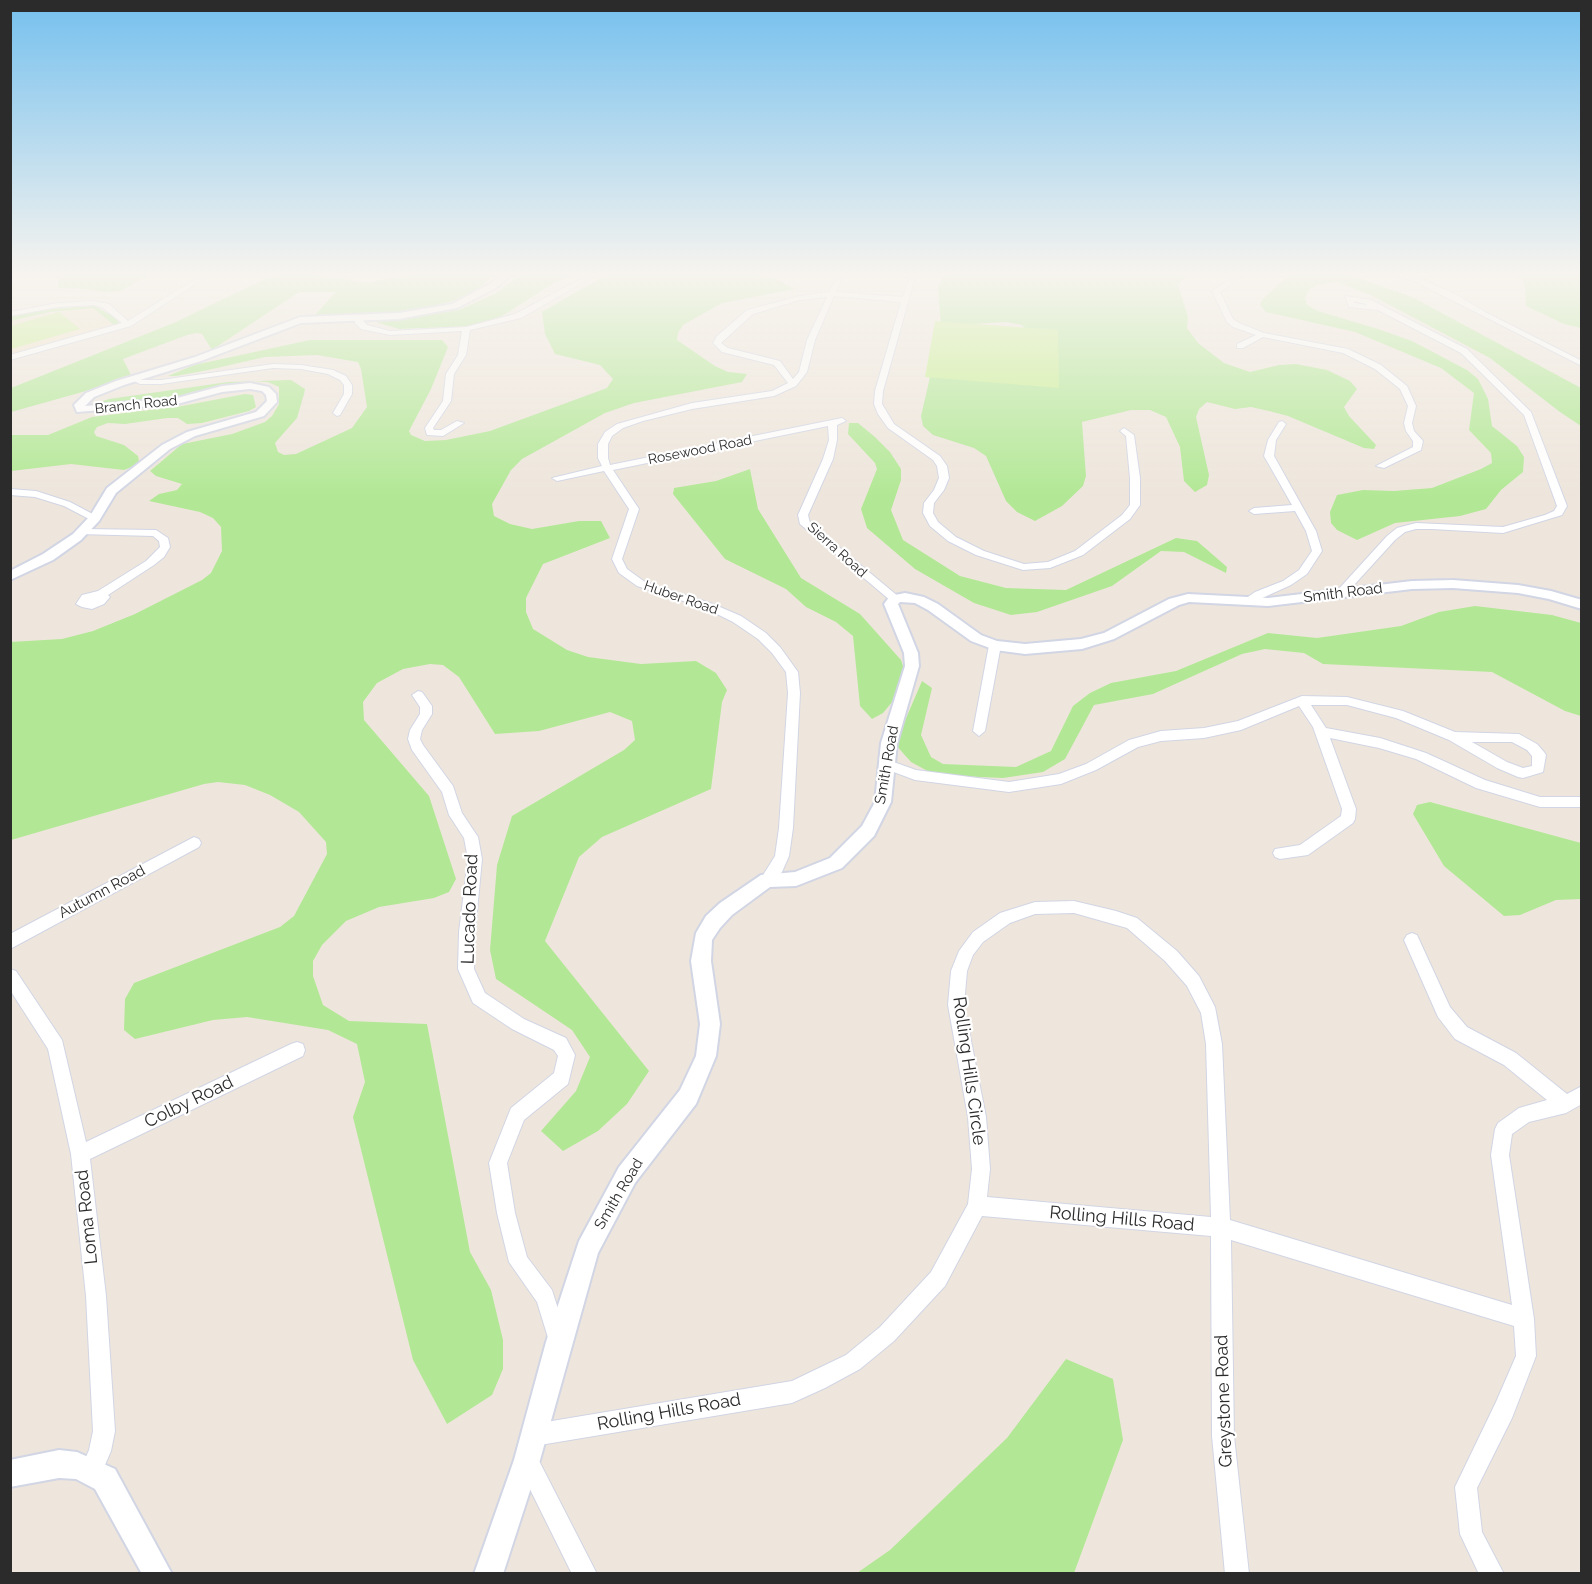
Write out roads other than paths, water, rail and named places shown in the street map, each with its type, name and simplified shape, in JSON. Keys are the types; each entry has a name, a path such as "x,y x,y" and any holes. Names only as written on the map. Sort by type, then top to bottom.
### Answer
{"street":[{"path":"10,358 45,348"},
{"name":"Branch Road","path":"95,518 111,491 166,447 191,434 260,414 272,402 271,394 260,386 237,386 177,401 86,411 79,408 82,401 90,395 226,348"},
{"path":"460,423 442,433 430,433 429,428 447,401 450,374 462,355 463,348"},
{"path":"723,348 777,363 793,384 802,372 809,348"},
{"path":"892,348 879,391 878,404 891,426 937,458 942,466 944,477 939,490 929,503 928,513 934,524 952,539 972,550 1023,567 1050,565 1079,553 1126,517 1135,505 1135,478 1130,435 1124,431"},
{"path":"1329,348 1345,351 1378,367 1404,388 1412,406 1408,423 1418,441 1418,448 1381,466"},
{"path":"1340,594 1390,538 1401,530 1416,526 1481,530 1517,527 1558,513 1562,506 1528,414 1464,351 1458,348"},
{"path":"1550,348 1581,364"},
{"path":"134,379 140,382 161,382 241,369 301,366 330,372 343,378 348,385 348,394 337,413"},
{"name":"Huber Road","path":"766,880 777,868 782,856 786,828 794,693 792,672 762,636 737,619 709,606 641,584 623,571 617,560 634,509 622,495 607,468 603,458 603,444 608,434 620,426 692,406 774,393 793,384"},
{"name":"Rosewood Road","path":"557,478 837,422"},
{"name":"Sierra Road","path":"837,422 828,459 803,515 805,524 895,599"},
{"path":"1249,601 1259,594 1287,583 1303,572 1317,551 1316,543 1269,456 1272,440 1282,424"},
{"path":"10,492 36,494 67,504 95,518 64,548 10,576"},
{"path":"1254,511 1297,508"},
{"path":"82,532 147,531 161,536 164,540 165,547 160,555 101,594"},
{"name":"Smith Road","path":"488,1574 527,1460 587,1249 627,1175 688,1097 706,1056 711,1024 702,961 703,939 713,922 726,909 766,880 796,879 836,862 868,831 883,802 891,734 912,666 911,653 891,604 895,599 905,597 919,600 933,607 976,638 995,645 1025,649 1082,644 1109,636 1174,602 1188,598 1268,602 1412,585 1453,584 1518,589 1551,595 1581,604"},
{"path":"979,730 995,645"},
{"name":"Lucado Road","path":"418,695 426,706 426,714 416,730 414,739 417,747 448,790 456,815 471,837 475,859 467,932 466,969 479,998 518,1024 560,1044 567,1055 562,1078 517,1114 498,1163 506,1213 519,1262 545,1297 559,1342"},
{"path":"888,765 915,775 1009,787 1061,779 1091,767 1134,743 1161,736 1204,733 1240,725 1302,700 1347,701 1399,714 1454,737 1495,761 1523,773 1538,769 1539,755 1532,747 1514,737 1454,737"},
{"path":"1280,853 1303,851 1348,819 1349,809 1321,732 1302,700"},
{"path":"1321,732 1380,743 1421,756 1481,784 1540,801 1581,802"},
{"path":"1481,784 1495,761"},
{"name":"Autumn Road","path":"10,942 194,843"},
{"name":"Rolling Hills Circle","path":"977,1206 981,1169 977,1117 956,1005 959,970 978,937 1005,918 1035,908 1074,908 1116,917 1132,923 1148,935 1193,981 1209,1012 1214,1044 1221,1227"},
{"path":"1412,940 1444,1011 1461,1033 1510,1059 1574,1099"},
{"name":"Loma Road","path":"10,976 56,1046 80,1154 96,1296 104,1431 100,1451 91,1471"},
{"name":"Colby Road","path":"80,1154 297,1050"},
{"path":"1492,1574 1471,1534 1466,1487 1504,1410 1526,1356 1524,1319 1500,1155 1504,1129 1525,1114 1574,1099"},
{"name":"Rolling Hills Road","path":"534,1435 792,1392 818,1382 853,1362 887,1334 938,1279 977,1206 1221,1227 1524,1319"},
{"name":"Greystone Road","path":"1221,1227 1223,1436 1237,1574"},
{"path":"527,1460 585,1574"},
{"path":"10,1474 59,1464 76,1466 105,1479 158,1574"}]}
